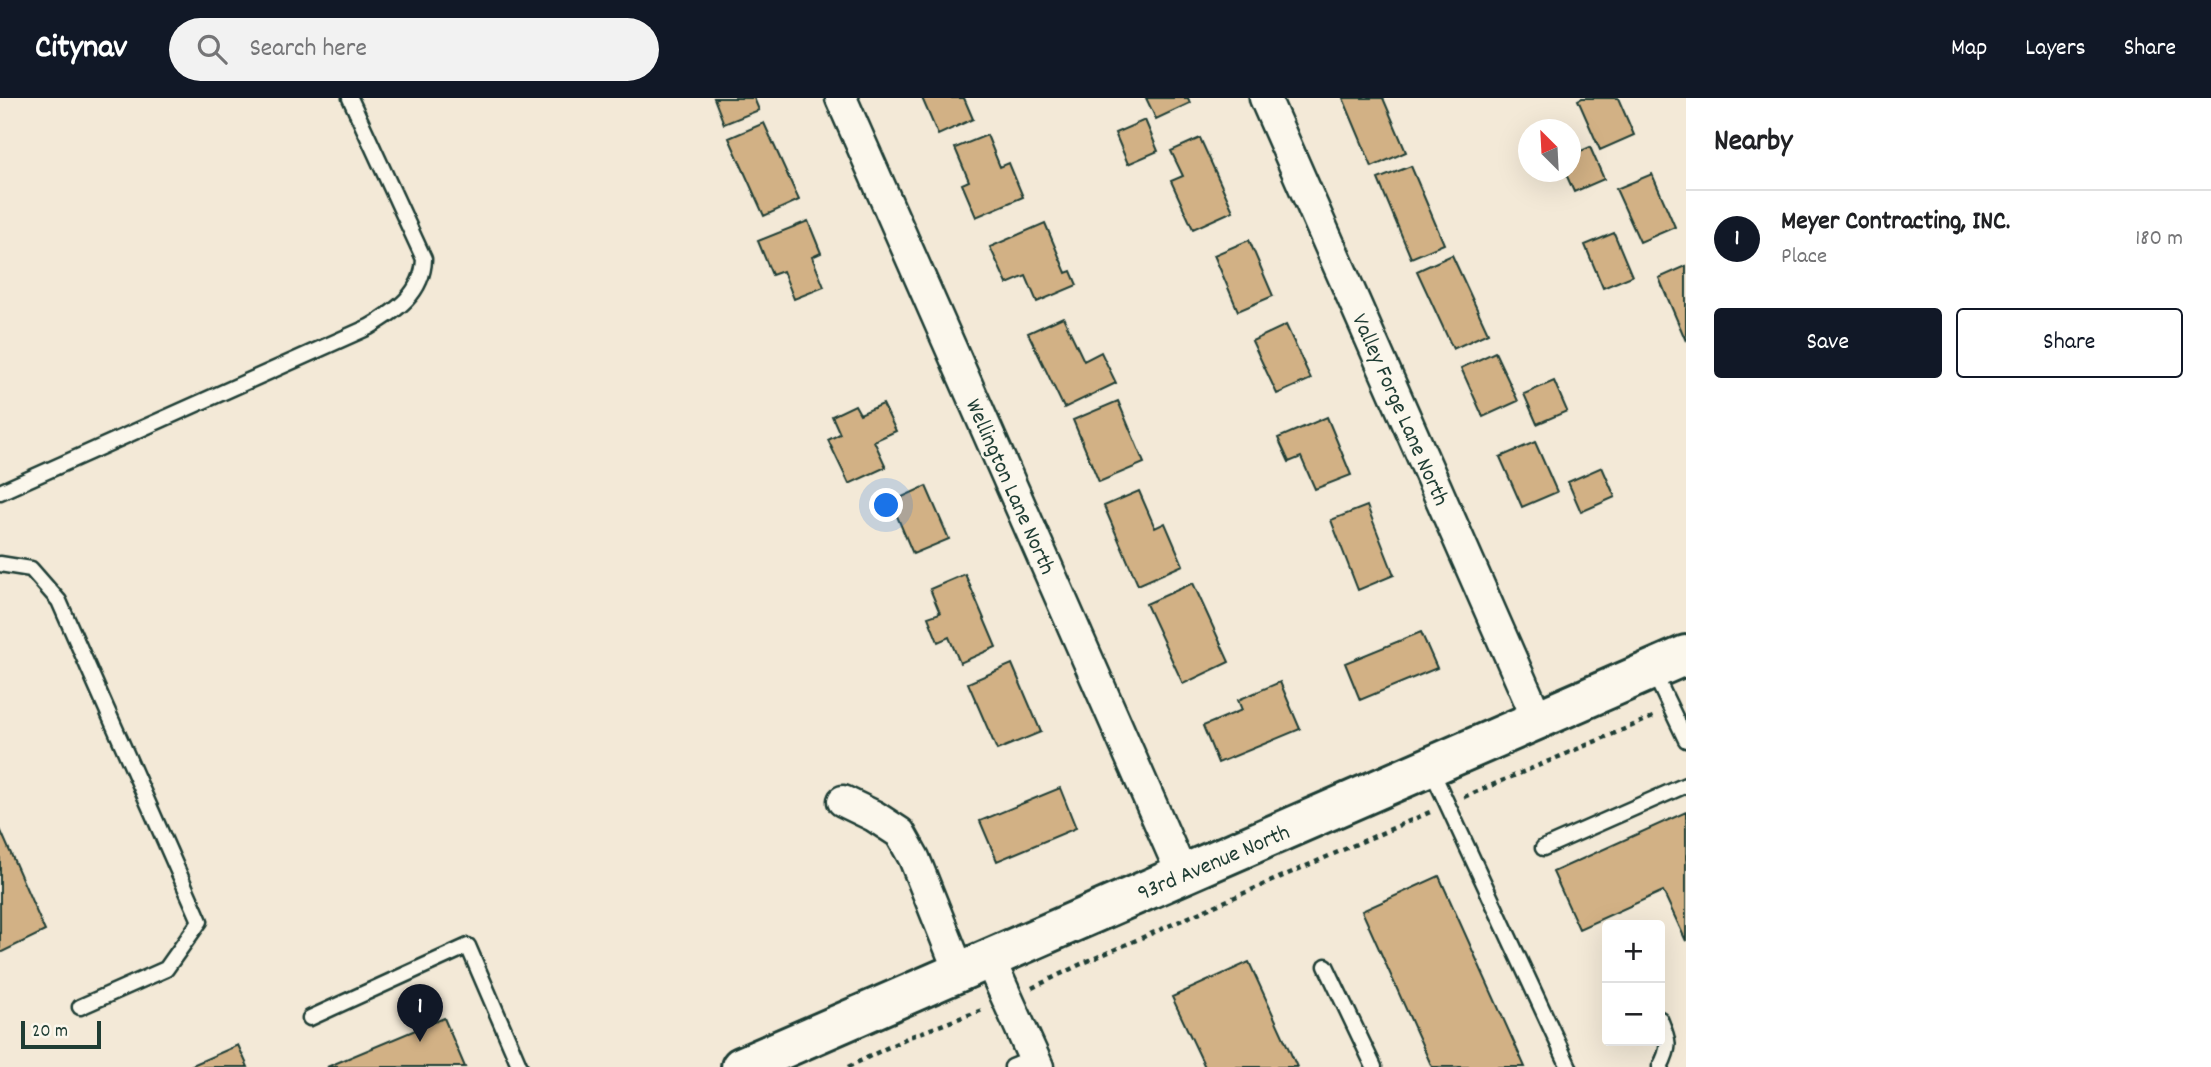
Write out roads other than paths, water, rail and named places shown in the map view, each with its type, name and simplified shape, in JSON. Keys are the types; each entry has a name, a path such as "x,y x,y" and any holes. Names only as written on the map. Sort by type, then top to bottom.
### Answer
{"street":[{"name":"Wellington Lane North","path":"841,98 1182,874"},
{"name":"Valley Forge Lane North","path":"1265,98 1538,720"},
{"name":"93rd Avenue North","path":"741,1067 1669,662"},
{"path":"843,801 900,833 1028,1064"}],"lane":[{"path":"0,492 369,327 397,311 423,274 424,259 350,98"},
{"path":"0,564 31,569 59,601 200,921 166,969 80,1007"},
{"path":"1669,662 1686,740"},
{"path":"1430,767 1569,1067"},
{"path":"1543,848 1686,785"},
{"path":"310,1018 468,946 520,1067"},
{"path":"1326,966 1374,1067"},
{"path":"1660,1067 1669,1052 1665,1030"}],"place":[{"name":"Meyer Contracting, INC.","path":"420,1042"}]}
